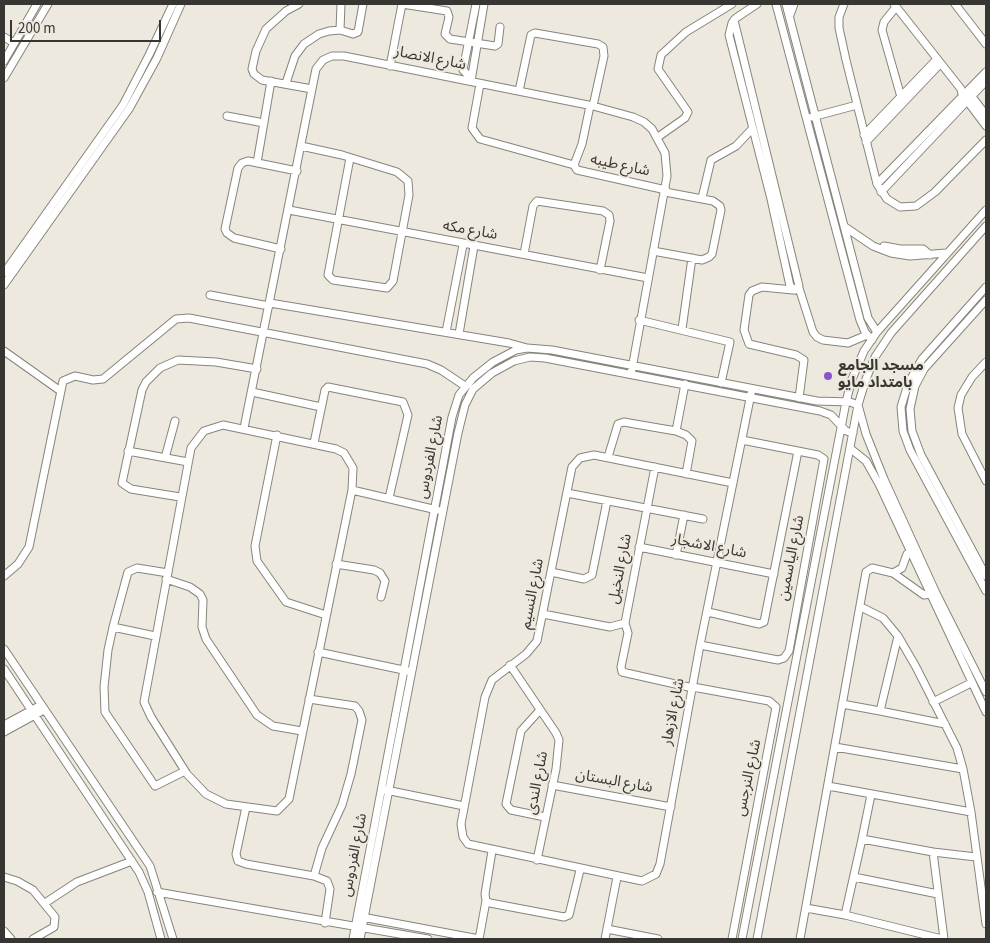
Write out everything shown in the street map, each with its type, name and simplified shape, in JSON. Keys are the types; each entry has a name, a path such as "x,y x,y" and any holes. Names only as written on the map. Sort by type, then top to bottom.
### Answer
{"street":[{"path":"4,61 37,4"},
{"path":"4,78 48,4"},
{"path":"4,274 123,105 146,62 173,4"},
{"path":"4,285 129,109 156,58 181,4"},
{"path":"299,4 286,11 266,29 253,61 254,74 262,80 312,89"},
{"path":"340,4 340,30"},
{"path":"287,80 294,56 304,44 319,34 340,30 353,34 358,32 363,4"},
{"path":"390,66 402,4 447,11 449,17 446,37 495,46 498,44 500,27"},
{"path":"471,80 463,70 476,4"},
{"path":"471,80 484,4"},
{"path":"658,137 685,118 688,112 658,69 660,55 686,32 732,4"},
{"path":"757,4 734,20 728,35 796,289 816,337 823,340 848,343 870,337 877,332 986,210"},
{"path":"776,4 860,320 870,337"},
{"path":"786,4 868,318 877,332"},
{"path":"790,16 794,4"},
{"path":"844,4 839,17 839,28 877,184 887,199 900,208 916,206 935,192 986,140"},
{"path":"955,4 986,44"},
{"path":"901,97 882,30 884,22 895,6 938,62 986,115"},
{"path":"734,20 796,289"},
{"name":"شارع طيبه","path":"519,91 529,38 535,33 598,44 604,52 582,144 574,165 579,172 702,198"},
{"path":"4,37 14,43"},
{"name":"شارع الانصار","path":"244,428 312,89 319,65 332,56 344,56 471,80 480,84 592,106 644,122 658,137 667,164 665,191 639,320 631,374"},
{"path":"865,138 938,62"},
{"path":"865,138 901,97 938,62"},
{"path":"881,192 986,72"},
{"path":"877,184 966,95 986,81"},
{"path":"257,163 271,82"},
{"path":"480,84 472,128 480,138 574,165"},
{"path":"800,89 808,87"},
{"path":"966,95 986,126"},
{"path":"807,118 857,105"},
{"path":"227,116 264,123"},
{"path":"654,251 702,260 712,254 721,210 717,203 702,198 711,160 736,146 752,129"},
{"path":"301,146 350,158 397,172 408,181 409,194 393,281 387,288 333,280 328,271 350,158"},
{"path":"281,249 234,238 226,233 225,229 238,168 242,163 248,161 296,171"},
{"path":"524,254 532,206 537,201 603,211 609,215 610,221 600,270"},
{"name":"شارع مكه","path":"288,210 648,278"},
{"path":"757,939 858,405 870,369 891,332 984,228 975,223"},
{"path":"845,227 856,235 862,235 894,248 923,249 930,255 946,253"},
{"path":"446,332 463,244"},
{"path":"459,334 474,246"},
{"path":"682,329 692,258"},
{"path":"796,289 762,287 752,291 748,295 744,330 746,340 754,346 796,355 804,360 799,398"},
{"path":"986,287 922,359 908,384 901,407 903,431 910,450 986,576"},
{"path":"210,295 459,334 527,348"},
{"path":"986,300 924,369 912,398 910,420 916,443 986,591"},
{"path":"4,576 18,564 29,547 59,390 63,381 71,376 93,380 103,378 176,319 190,318 426,364 441,370 465,386"},
{"path":"639,320 730,342 721,383"},
{"path":"742,939 846,402 857,366 870,337"},
{"name":"شارع الفردوس","path":"353,939 359,927 408,671 438,510 452,417 459,395 465,386 493,362 516,350 527,348 552,350 632,364 721,383 826,413 836,419 842,427 854,433"},
{"path":"4,351 59,390"},
{"name":"شارع الفردوس","path":"438,510 465,405 473,389 492,373 514,360 537,357 685,384 824,402 846,402 858,405"},
{"path":"180,497 131,489 124,486 122,477 142,390 146,382 160,368 178,360 188,359 257,370"},
{"path":"986,362 972,377 961,395 958,408 962,434 986,482"},
{"path":"676,431 685,384"},
{"path":"314,442 325,390 333,386 398,401 406,406 408,415 389,498"},
{"path":"252,392 321,407"},
{"name":"شارع الازهار","path":"492,851 642,881 656,874 660,864 700,644 752,393"},
{"path":"858,405 866,434 913,550 967,675 986,712"},
{"path":"165,458 175,421"},
{"path":"608,457 618,424 635,424 676,431 686,434 692,441 686,474"},
{"path":"223,425 277,436 314,442 336,449 350,460 353,468 352,490 302,731 286,803 277,811 216,801 198,787 185,771 151,717 144,702 180,497 191,448 204,431 223,425"},
{"path":"277,436 256,546 257,561 286,602 326,615"},
{"name":"شارع الياسمين","path":"700,644 778,660 788,654 792,637 824,460 818,455 742,440"},
{"path":"850,449 866,461 913,550"},
{"path":"128,451 188,462"},
{"path":"708,612 759,624 764,622 798,451"},
{"name":"شارع النسيم","path":"492,851 475,847 465,841 461,824 487,692 492,680 526,654 537,641 572,467 586,456 608,457 733,483"},
{"name":"شارع النخيل","path":"543,614 610,627 625,623 655,467"},
{"path":"352,490 438,510"},
{"path":"566,493 703,519"},
{"path":"551,572 584,579 592,575 607,501"},
{"path":"676,555 684,515"},
{"path":"813,521 824,516"},
{"name":"شارع الاشجار","path":"639,547 774,574"},
{"path":"893,573 902,568 913,550"},
{"path":"336,564 374,570 380,573 384,581 381,597"},
{"path":"185,771 155,786 108,720 105,712 104,687 108,650 128,572 137,568 167,576 200,594 204,600 204,634 257,715 273,726 302,731"},
{"path":"800,939 868,570 872,568 893,573 921,593 933,594"},
{"path":"933,594 986,692"},
{"path":"861,607 882,618 898,636 945,724 964,770 986,924"},
{"path":"625,623 628,633 621,667 622,672 693,687"},
{"path":"114,627 155,636"},
{"path":"880,711 898,636"},
{"path":"792,637 801,639"},
{"path":"4,649 150,866 173,939"},
{"path":"318,652 408,671"},
{"name":"شارع الندى","path":"510,666 559,740 537,860"},
{"path":"4,670 132,861 148,892 161,939"},
{"path":"967,675 975,671"},
{"path":"933,702 971,683"},
{"name":"شارع النرجس","path":"693,687 772,702 776,712 732,939"},
{"path":"309,699 355,706 360,711 362,720 344,797 322,848 314,876"},
{"path":"842,704 945,724"},
{"path":"4,725 43,708"},
{"path":"540,710 521,731 506,804 511,810 545,816"},
{"path":"4,732 33,713"},
{"path":"770,748 779,750"},
{"path":"835,748 964,770"},
{"name":"شارع البستان","path":"552,785 671,807"},
{"path":"828,786 971,812"},
{"path":"385,789 464,806"},
{"path":"845,915 871,795"},
{"path":"246,807 236,854 238,861 324,879 329,884 325,923"},
{"path":"862,839 933,852 976,856"},
{"path":"361,917 479,939 492,851"},
{"path":"806,908 845,915 943,939 933,852"},
{"path":"45,903 77,882 132,861"},
{"path":"486,900 564,916 569,915 580,870"},
{"path":"4,877 17,881 33,890 55,917 56,923 50,930 34,939"},
{"path":"605,939 617,877"},
{"path":"854,877 938,894"},
{"path":"157,892 325,923 428,939"},
{"name":"شارع الفردوس","path":"359,927 360,939"},
{"path":"607,929 658,939"},
{"path":"4,931 11,939"}],"place":[{"name":"مسجد الجامع بامتداد مايو","path":"828,376"}]}
